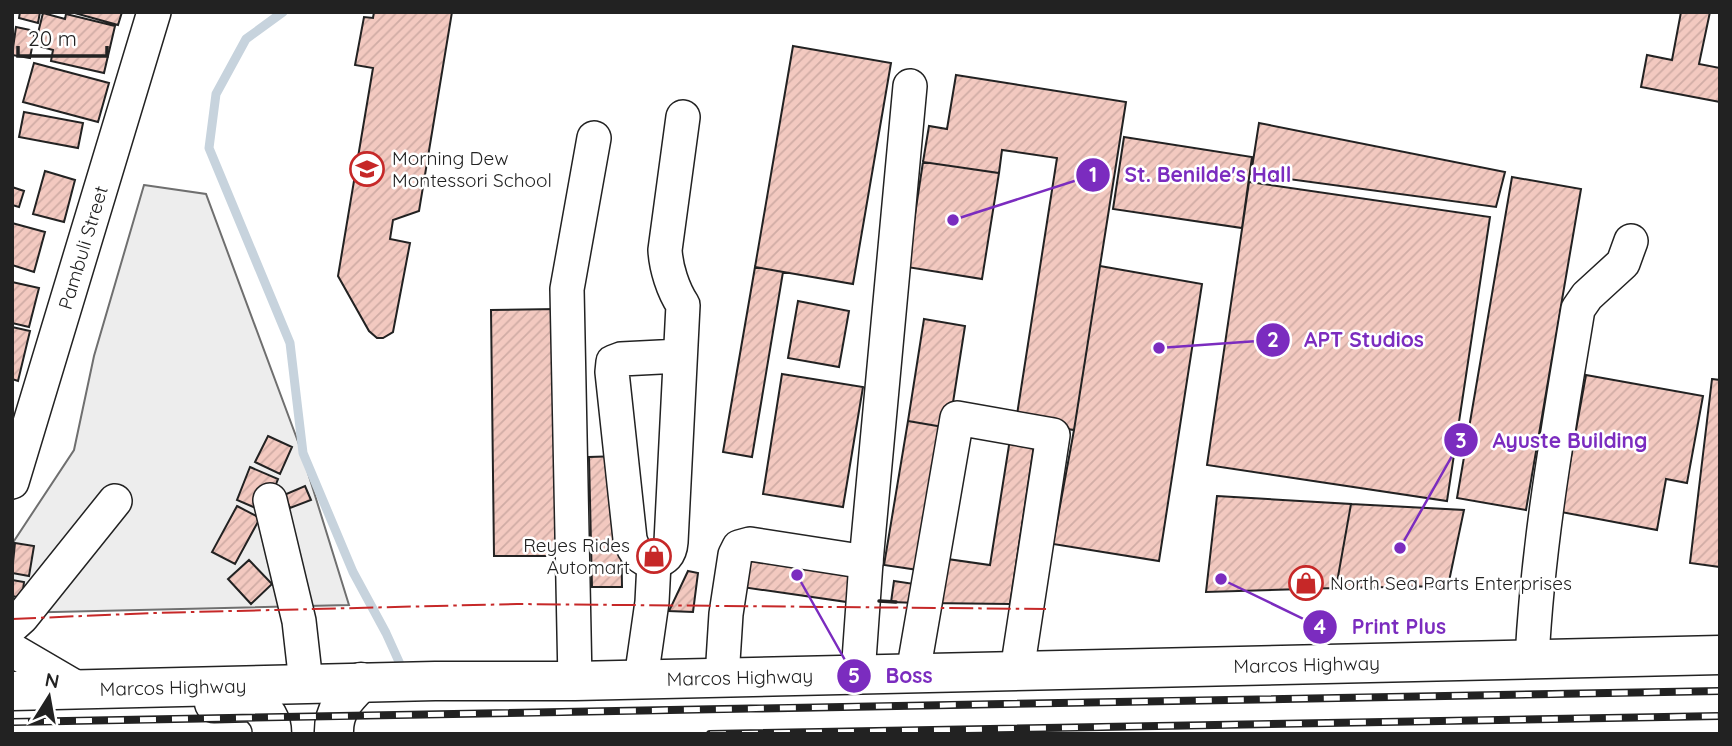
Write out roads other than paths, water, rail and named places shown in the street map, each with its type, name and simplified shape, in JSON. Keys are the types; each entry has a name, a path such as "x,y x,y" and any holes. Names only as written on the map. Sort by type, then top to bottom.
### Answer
{"main road":[{"name":"Marcos Highway","path":"12,691 306,683 575,681 1719,653"},
{"path":"334,734 333,718 343,700 375,682"},
{"path":"12,705 255,702 272,723 272,734"}],"street":[{"name":"Pambuli Street","path":"12,482 154,12"},
{"path":"858,674 910,86"},
{"path":"680,356 621,359 612,362 630,539 634,551 643,559 654,563 665,558 671,542 683,305 666,260 665,250 683,117"},
{"path":"575,681 567,289 594,138"},
{"path":"1531,659 1547,501 1578,309 1587,296 1623,263 1631,241"},
{"path":"913,673 957,418 1054,435 1017,671"},
{"path":"270,500 299,621 306,683"},
{"path":"12,626 115,501"},
{"path":"722,677 734,555 740,547 750,544 866,562"},
{"path":"641,679 652,602 654,563"},
{"path":"12,650 77,688"}],"waterway":[{"path":"283,12 246,39 216,94 209,148 290,343 303,453 353,572 400,664"}],"railway":[{"path":"12,722 1720,691"},
{"path":"710,734 1720,716"}],"place":[{"name":"Morning Dew Montessori School","path":"367,169"},
{"name":"St. Benilde's Hall","path":"953,220"},
{"name":"APT Studios","path":"1159,348"},
{"name":"Ayuste Building","path":"1400,548"},
{"name":"Reyes Rides Automart","path":"654,556"},
{"name":"Boss","path":"797,575"},
{"name":"Print Plus","path":"1221,579"},
{"name":"North Sea Parts Enterprises","path":"1306,583"}]}
